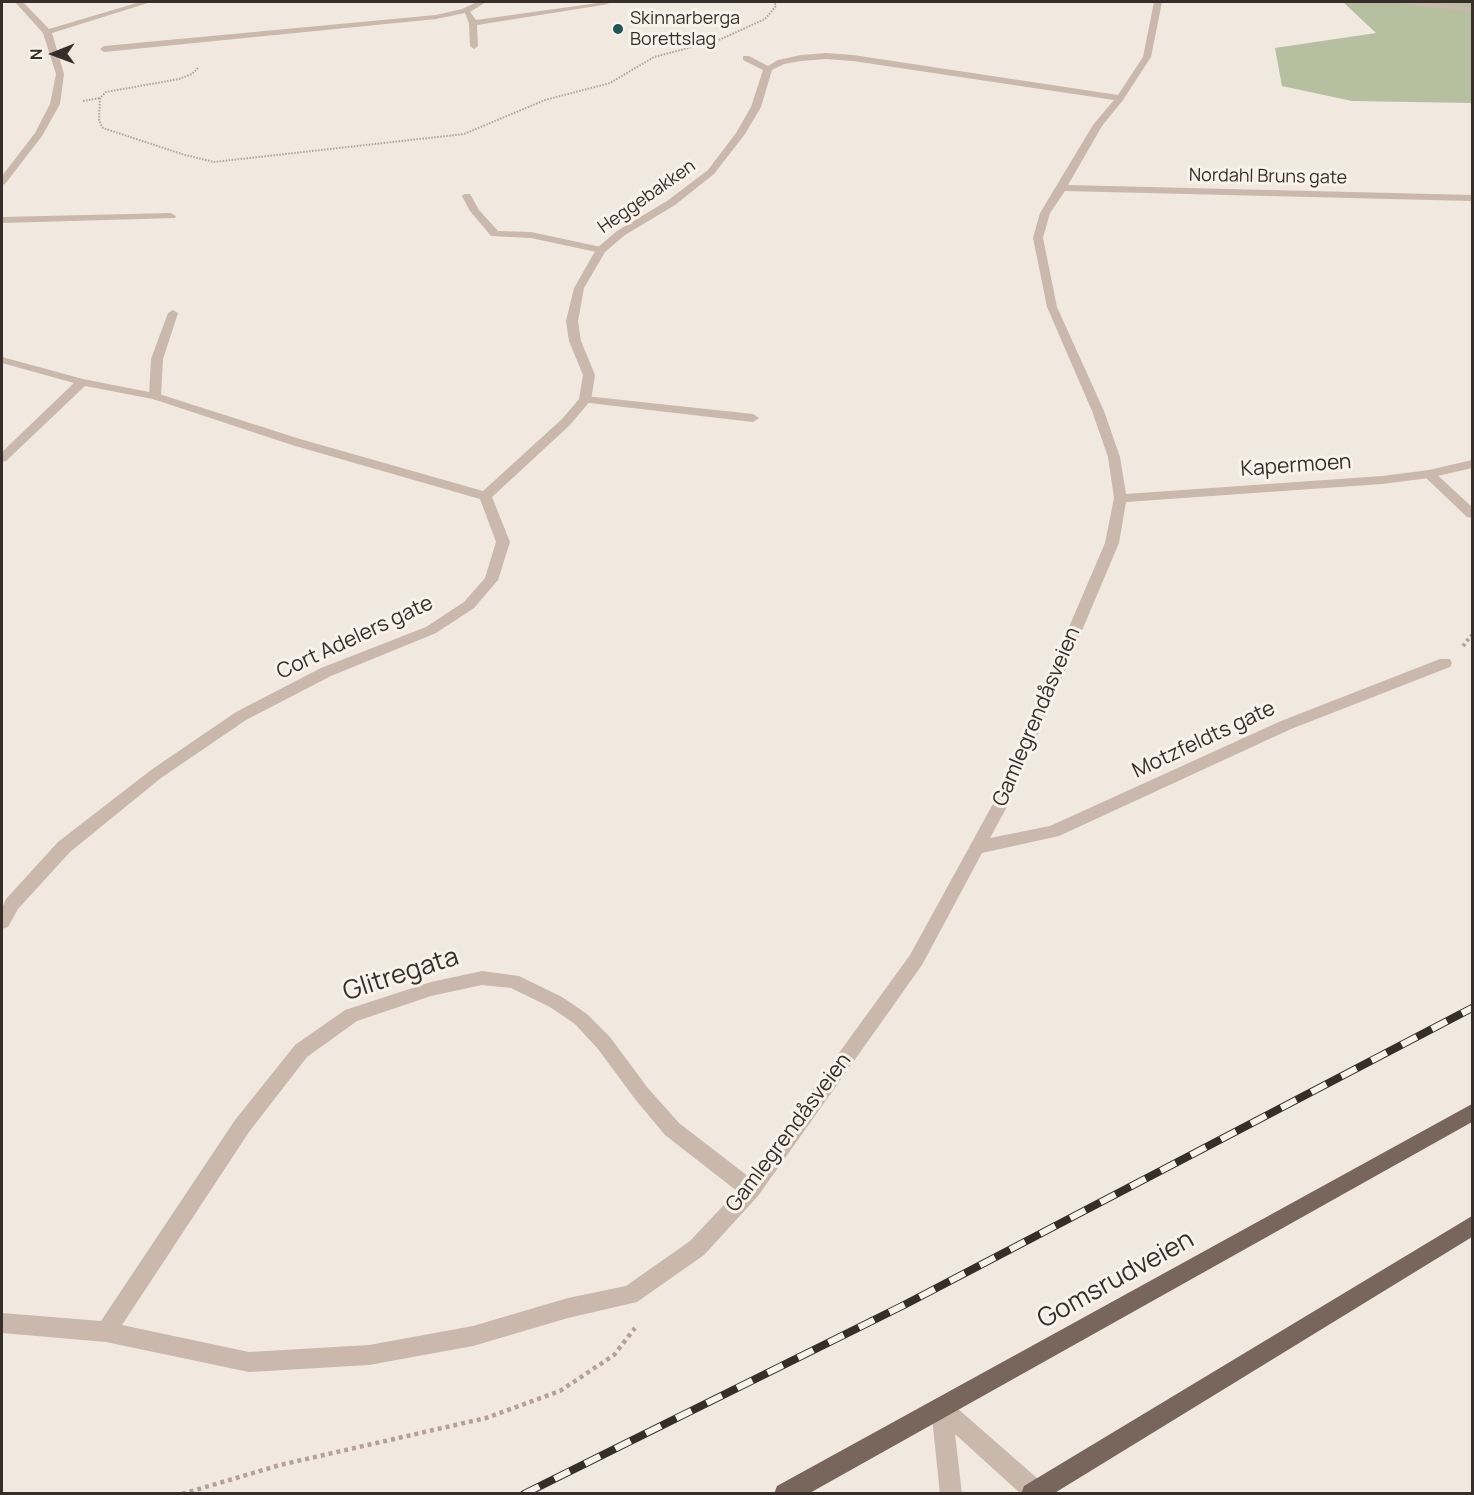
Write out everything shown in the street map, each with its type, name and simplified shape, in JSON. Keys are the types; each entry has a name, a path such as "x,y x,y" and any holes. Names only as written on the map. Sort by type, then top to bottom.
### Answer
{"main road":[{"name":"Gomsrudveien","path":"785,1494 1473,1113"},
{"path":"1036,1493 1473,1226"}],"street":[{"path":"2,182 39,134 55,104 60,74 47,32 20,2"},
{"path":"47,32 147,2"},
{"path":"104,49 340,28 465,11 482,2"},
{"name":"Gamlegrendåsveien","path":"106,1332 249,1362 369,1355 473,1336 568,1308 630,1295 696,1248 751,1190 916,960 1001,803 1112,543 1120,498 1114,457 1098,411 1052,307 1038,238 1045,213 1098,125 1120,98 1147,57 1158,2"},
{"path":"1405,2 1473,10"},
{"path":"473,23 605,4"},
{"path":"465,11 471,15 474,46"},
{"path":"746,58 768,69 781,62 801,58 853,58 1120,98"},
{"name":"Heggebakken","path":"585,400 589,375 575,341 572,321 579,288 601,250 621,233 671,203 711,172 740,134 756,107 768,69"},
{"name":"Nordahl Bruns gate","path":"1062,188 1473,198"},
{"path":"467,196 475,212 495,234 531,235 601,250"},
{"path":"2,220 171,216"},
{"path":"154,396 157,359 173,313"},
{"path":"2,360 81,382 154,396 296,442 485,496 566,422 585,400 753,418"},
{"path":"2,458 81,382"},
{"name":"Kapermoen","path":"1120,498 1429,474 1473,464"},
{"path":"1429,474 1473,514"},
{"name":"Cort Adelers gate","path":"2,922 12,904 64,847 156,774 241,716 326,672 431,630 469,605 491,579 503,542 485,496"},
{"name":"Motzfeldts gate","path":"978,847 1053,832 1286,725 1445,663"},
{"name":"Glitregata","path":"106,1332 242,1126 301,1051 351,1015 431,989 482,978 513,981 556,1002 581,1019 604,1043 641,1093 672,1129 751,1190"},
{"path":"2,1323 106,1332"},
{"path":"942,1408 1036,1493"},
{"path":"942,1408 951,1494"}],"path":[{"path":"200,40 198,68 192,74 164,83 114,89 102,94 99,121 103,128 185,155 214,162 464,134 545,100 610,84 636,65 654,57 719,40 765,18 776,6 774,2"},
{"path":"182,1494 280,1465 486,1418 560,1391 614,1355 639,1323 630,1295"}],"green space":[{"path":"1343,2 1472,2 1472,103 1352,101 1282,86 1275,48 1376,33"}],"railway":[{"path":"524,1494 904,1305 1472,1008"}],"place":[{"name":"Skinnarberga Borettslag","path":"618,29"}]}
